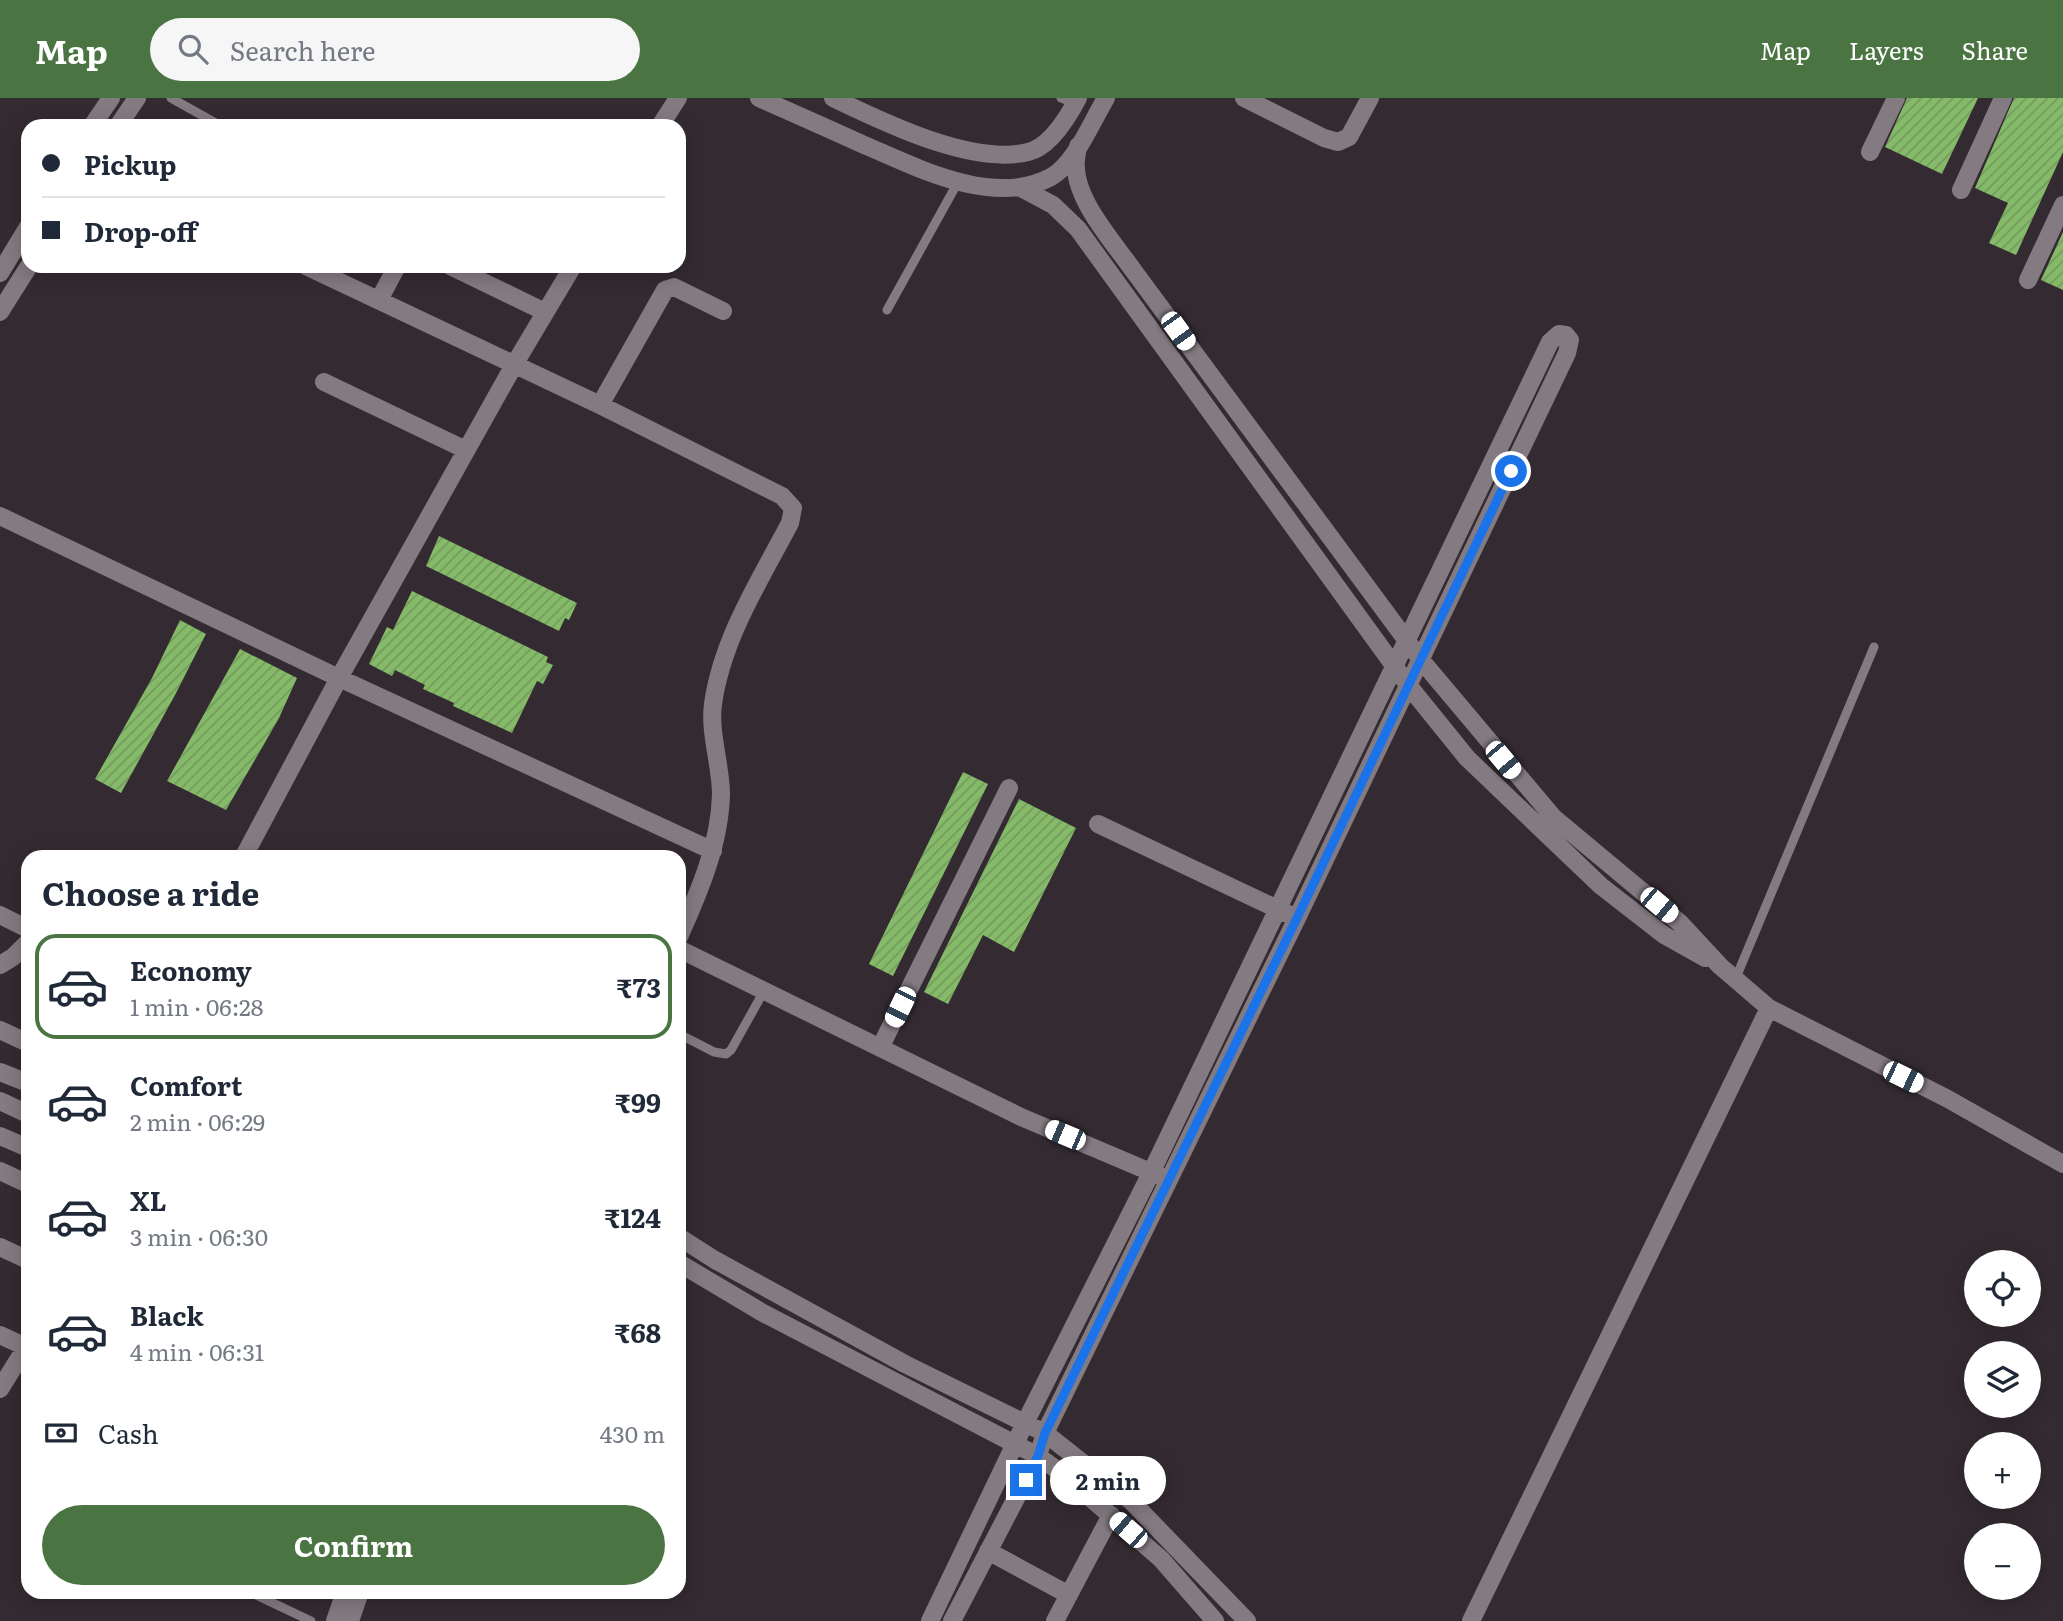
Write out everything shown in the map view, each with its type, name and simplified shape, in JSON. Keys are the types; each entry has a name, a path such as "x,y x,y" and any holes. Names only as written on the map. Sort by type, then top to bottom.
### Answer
{"street":[{"path":"97,119 111,98"},
{"path":"123,119 137,98"},
{"path":"664,119 678,98"},
{"path":"758,98 937,177 990,187 1019,187 1051,177 1068,163 1106,98"},
{"path":"833,98 934,142 985,155 1029,152 1049,140 1072,100"},
{"path":"1244,98 1324,138 1339,142 1349,137 1370,98"},
{"path":"1871,152 1896,98"},
{"path":"1961,190 2003,98"},
{"path":"1078,146 1076,169 1080,187 1094,214 1421,660 1554,818 1680,923 1720,967"},
{"path":"1019,187 1053,205 1078,229 1408,685 1474,765 1601,886 1664,935 1720,967 1769,1008 1948,1099 2063,1164"},
{"path":"2028,280 2063,205"},
{"path":"0,273 21,239"},
{"path":"0,312 25,273"},
{"path":"321,273 600,405 782,496 793,508 789,523 735,630 718,686 713,706 721,795 713,851 686,919"},
{"path":"379,300 393,273"},
{"path":"464,273 545,313"},
{"path":"247,850 466,450 569,273"},
{"path":"600,405 665,290 674,287 723,311"},
{"path":"930,1621 1025,1423 1152,1173 1550,342 1559,334 1566,335 1570,340 1567,353 1421,660 1045,1433 1038,1456 952,1621"},
{"path":"324,382 466,450"},
{"path":"0,516 339,678 713,851"},
{"path":"880,1048 1009,788"},
{"path":"1098,824 1297,918"},
{"path":"0,915 21,926"},
{"path":"0,965 21,949"},
{"path":"686,952 1021,1117 1169,1180"},
{"path":"1471,1621 1769,1008"},
{"path":"0,1030 21,1040"},
{"path":"0,1072 21,1080"},
{"path":"0,1101 21,1111"},
{"path":"0,1136 21,1145"},
{"path":"0,1171 21,1181"},
{"path":"686,1241 905,1364 1045,1433 1130,1501 1247,1621"},
{"path":"0,1247 21,1257"},
{"path":"686,1267 763,1313 1038,1456 1161,1559 1215,1621"},
{"path":"0,1335 21,1344"},
{"path":"0,1390 21,1356"},
{"path":"1055,1621 1111,1516"},
{"path":"989,1551 1069,1595"},
{"path":"335,1621 343,1599"},
{"path":"350,1621 358,1599"}],"lane":[{"path":"171,98 208,119"},
{"path":"887,310 958,182"},
{"path":"1735,979 1874,648"},
{"path":"686,1038 714,1052 726,1054 731,1050 764,990"},
{"path":"265,1599 311,1621"}],"building":[{"path":"1907,98 1978,98 1942,174 1885,147"},
{"path":"2014,98 2063,98 2063,152 2016,255 1989,243 2008,203 1975,188"},
{"path":"2063,232 2063,290 2041,280"},
{"path":"439,536 577,603 569,620 565,618 559,631 426,566"},
{"path":"412,591 548,657 546,662 553,665 543,684 537,681 512,733 453,706 454,703 423,689 425,685 395,670 392,676 369,664 387,627 393,630"},
{"path":"180,620 206,634 121,793 95,779 152,678"},
{"path":"240,649 297,678 279,718 226,810 167,781"},
{"path":"963,772 988,784 893,976 869,964"},
{"path":"1019,799 1076,828 1014,952 983,935 948,1004 924,992"}],"route":[{"path":"1026,1480 1038,1456 1045,1433 1297,918 1511,471"}]}
